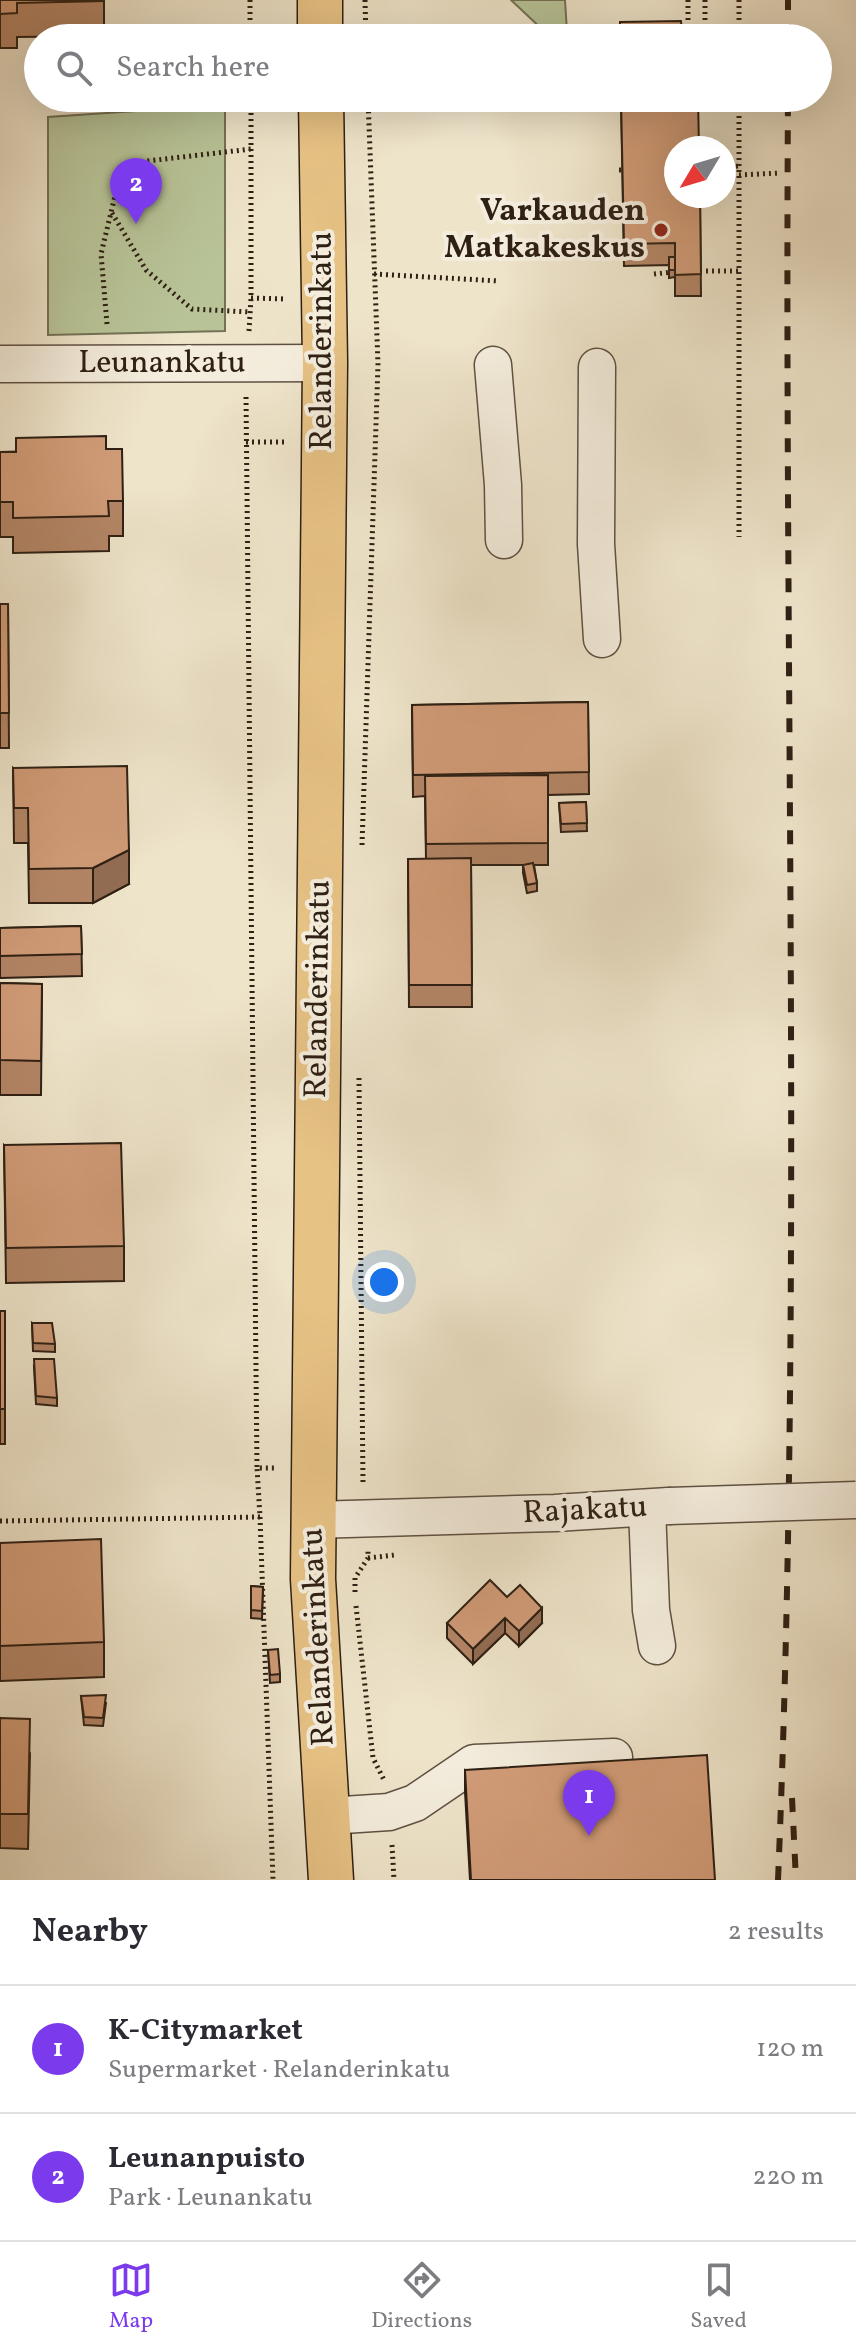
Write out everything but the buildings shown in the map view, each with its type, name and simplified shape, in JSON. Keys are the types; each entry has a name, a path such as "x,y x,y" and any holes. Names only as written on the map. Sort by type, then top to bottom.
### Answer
{"main road":[{"path":"320,0 320,24"},
{"name":"Relanderinkatu","path":"321,112 325,363 313,1579 331,1880"}],"street":[{"name":"Leunankatu","path":"0,364 325,363"},
{"path":"493,365 503,485 504,540"},
{"path":"597,367 596,544 602,639"},
{"name":"Rajakatu","path":"313,1520 856,1500"},
{"path":"657,1646 651,1610 658,1507"},
{"path":"328,1816 389,1812 415,1803 474,1763 614,1757"}],"path":[{"path":"250,0 250,24"},
{"path":"365,0 366,24"},
{"path":"688,0 688,24"},
{"path":"705,0 705,24"},
{"path":"739,0 739,24"},
{"path":"251,112 250,312 246,365 257,1468 273,1880"},
{"path":"361,860 378,364 368,112"},
{"path":"739,112 739,537"},
{"path":"107,324 101,254 115,196 139,162 251,149"},
{"path":"739,175 781,173"},
{"path":"111,212 146,270 192,309 250,312"},
{"path":"700,271 739,271"},
{"path":"654,274 675,272"},
{"path":"374,274 499,281"},
{"path":"257,1468 362,1467 359,1068"},
{"path":"0,1521 260,1517"},
{"path":"368,1558 355,1578 356,1603 373,1758 388,1787 394,1880"}],"green space":[{"path":"511,0 565,0 566,24 537,24"},
{"path":"122,112 225,112 225,331 48,335 48,117"}],"railway":[{"path":"788,0 788,24"},
{"path":"778,1880 790,1434 788,112"},
{"path":"792,1798 796,1880"}],"place":[{"name":"Leunanpuisto","path":"136,224"},
{"name":"Varkauden Matkakeskus","path":"661,230"},
{"name":"K-Citymarket","path":"589,1836"}]}
